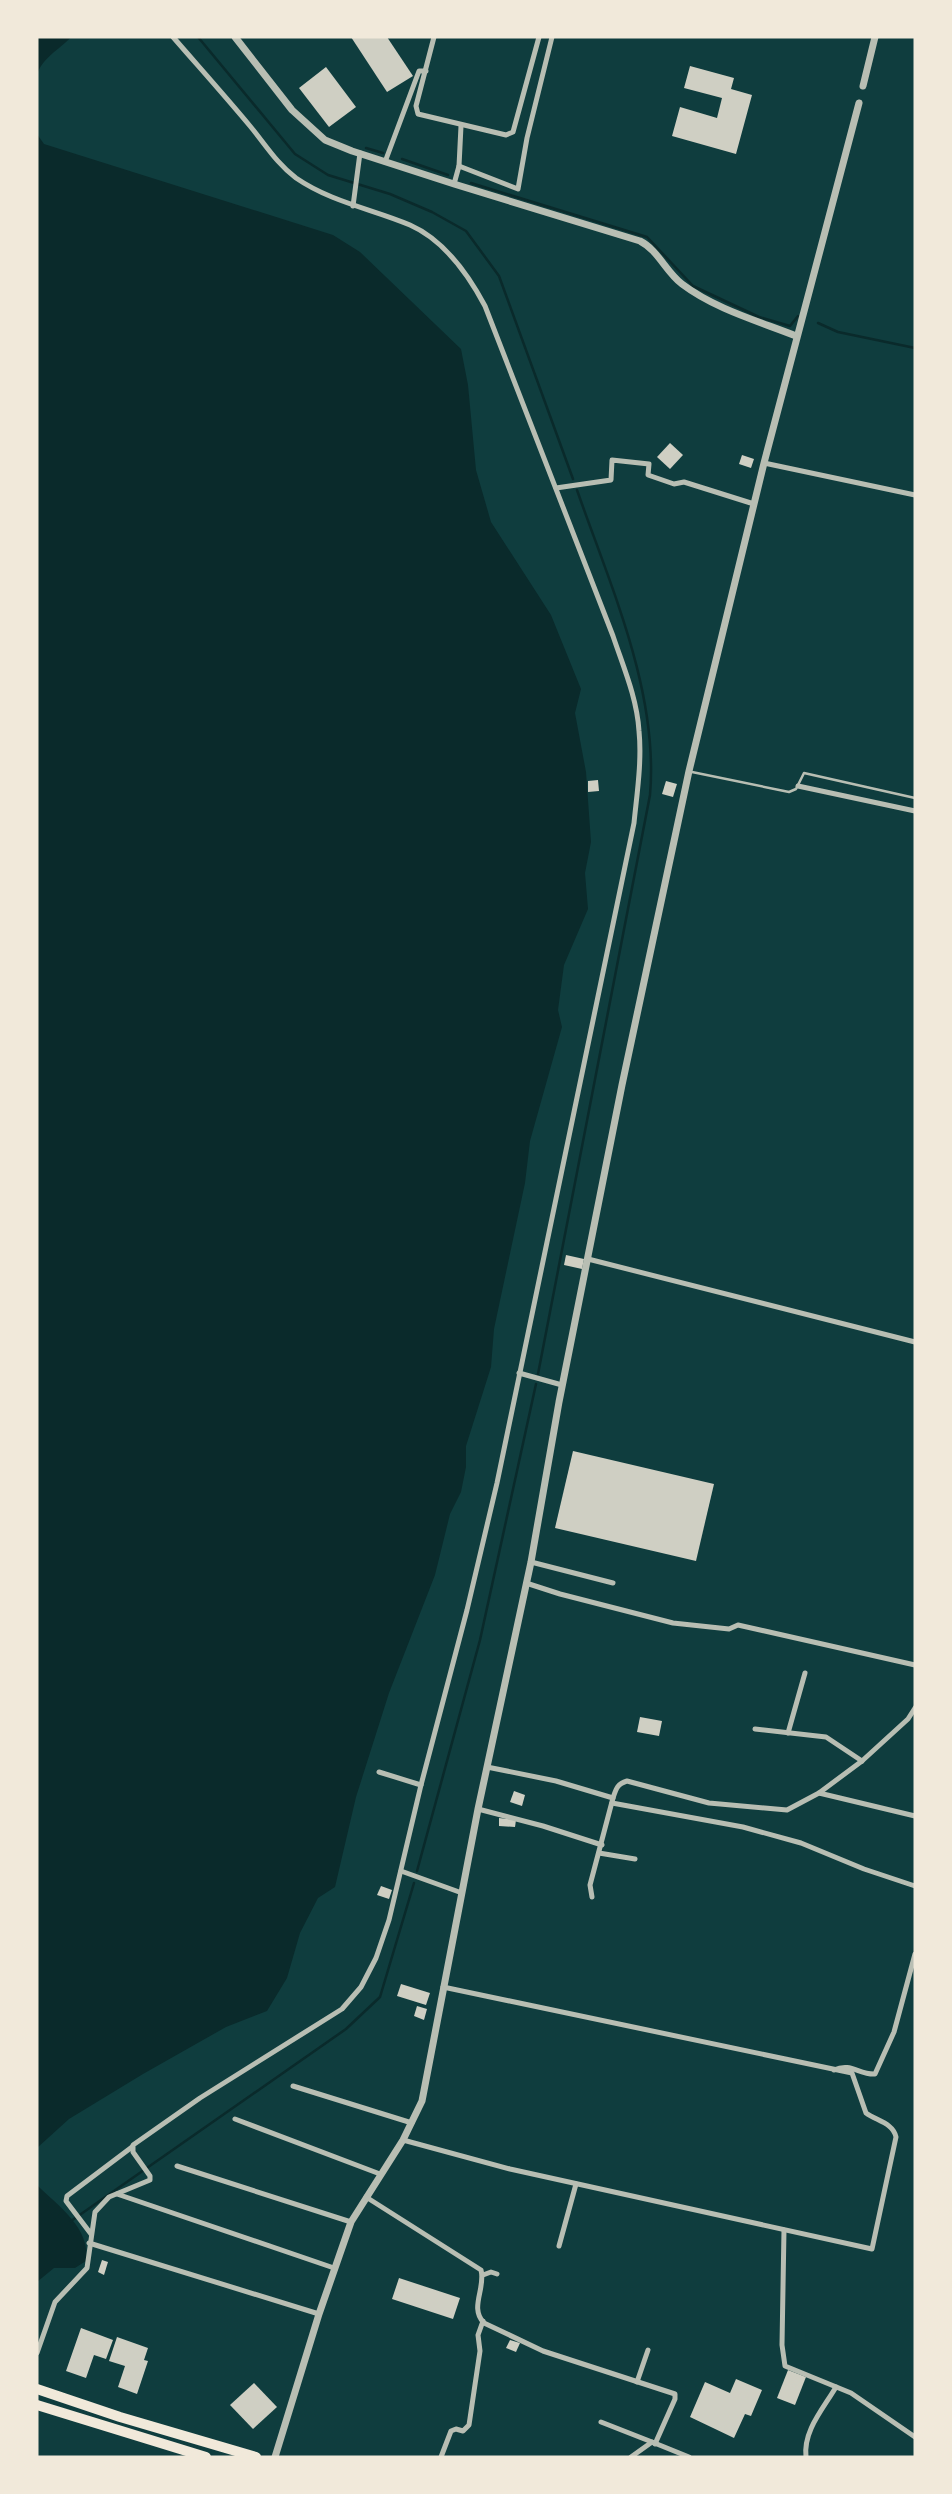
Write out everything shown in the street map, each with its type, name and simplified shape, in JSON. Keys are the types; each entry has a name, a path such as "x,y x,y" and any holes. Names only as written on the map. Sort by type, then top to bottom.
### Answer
{"highway":[{"path":"37,2389 123,2418 256,2457"},
{"path":"37,2405 206,2457"}],"street":[{"path":"91,2234 66,2201 67,2196 200,2098 342,2009 361,1987 376,1958 389,1920 497,1483 631,836 639,776 639,730 631,691 614,636 485,306 473,284 459,264 428,236 411,226 317,190 281,166 173,37"},
{"path":"235,37 292,110 325,140 385,162 454,181 640,241 650,248 679,282 691,290 747,317 796,336"},
{"path":"434,37 416,106 418,114 506,135 513,132 539,37"},
{"path":"459,166 518,189 527,138 552,37"},
{"path":"863,86 875,37"},
{"path":"385,162 419,71 426,71"},
{"path":"275,2457 319,2314 351,2222 403,2140 422,2101 478,1809 531,1562 562,1385 622,1085 689,771 796,336 859,103"},
{"path":"454,181 459,166 461,126"},
{"path":"354,206 360,153"},
{"path":"556,488 611,480 612,460 649,464 648,475 674,484 684,482 754,503"},
{"path":"764,464 915,495"},
{"path":"798,786 915,811"},
{"path":"588,1259 915,1342"},
{"path":"519,1373 562,1385"},
{"path":"531,1562 613,1583"},
{"path":"526,1583 673,1623 729,1629 738,1625 915,1665"},
{"path":"788,1732 805,1673"},
{"path":"592,1897 590,1885 617,1786 627,1782 709,1803 787,1810 819,1793 862,1761 908,1719 915,1708"},
{"path":"755,1729 831,1738 862,1761"},
{"path":"487,1767 556,1781 613,1801 802,1843 864,1869 915,1886"},
{"path":"379,1772 421,1785"},
{"path":"819,1793 915,1816"},
{"path":"478,1809 602,1845"},
{"path":"599,1853 635,1859"},
{"path":"401,1871 462,1893"},
{"path":"834,2070 849,2066 875,2074 894,2032 915,1954"},
{"path":"403,2140 510,2169 872,2249 896,2137 894,2130 866,2113 852,2073 443,1986"},
{"path":"293,2086 412,2123"},
{"path":"235,2119 380,2174"},
{"path":"37,2353 55,2302 87,2268 95,2212 109,2197 150,2180 132,2147"},
{"path":"177,2166 351,2222"},
{"path":"559,2246 576,2184"},
{"path":"117,2194 334,2268"},
{"path":"366,2197 481,2270 483,2275 477,2310 483,2321 498,2331 543,2351 673,2393 676,2396 661,2435 631,2457"},
{"path":"784,2230 783,2363 791,2369 851,2393 915,2437"},
{"path":"89,2243 319,2314"},
{"path":"483,2275 497,2273"},
{"path":"441,2457 451,2431 463,2431 469,2425 480,2351 478,2335 483,2321"},
{"path":"637,2382 648,2350"},
{"path":"806,2457 805,2447 809,2432 836,2387"},
{"path":"601,2422 689,2457"}],"lane":[{"path":"689,771 789,792 796,789 804,773 915,798"}],"water":[{"path":"37,37 71,37 47,59 37,75"},
{"path":"37,134 44,144 333,235 360,252 461,349 468,385 476,470 491,522 551,615 581,689 575,713 586,772 591,842 585,873 588,909 564,965 558,1010 562,1027 530,1141 525,1183 494,1329 491,1367 466,1446 466,1467 461,1492 450,1514 435,1575 389,1693 356,1797 335,1887 318,1898 300,1933 287,1978 267,2011 226,2027 143,2074 69,2119 37,2148"},
{"path":"37,2185 78,2228 86,2249 86,2261 75,2268 54,2268 37,2282"}],"building":[{"path":"351,37 387,37 413,76 387,92"},
{"path":"690,66 734,78 731,89 752,95 736,154 672,136 680,107 717,118 722,98 684,88"},
{"path":"326,67 356,107 329,127 299,88"},
{"path":"670,443 683,455 670,469 657,457"},
{"path":"742,455 754,459 751,468 739,464"},
{"path":"598,780 599,791 588,792 588,781"},
{"path":"666,781 677,784 673,797 662,794"},
{"path":"566,1255 584,1259 582,1269 564,1265"},
{"path":"573,1451 714,1484 696,1561 555,1528"},
{"path":"640,1717 662,1721 659,1736 637,1732"},
{"path":"514,1791 525,1795 522,1806 510,1802"},
{"path":"499,1818 516,1820 515,1827 499,1826"},
{"path":"381,1886 392,1890 389,1899 377,1895"},
{"path":"401,1984 430,1993 426,2005 397,1996"},
{"path":"417,2006 427,2009 424,2020 414,2016"},
{"path":"102,2260 108,2262 104,2275 98,2272"},
{"path":"399,2278 460,2298 453,2319 392,2299"},
{"path":"81,2328 113,2340 106,2359 94,2355 86,2378 66,2371"},
{"path":"117,2337 148,2348 144,2360 148,2361 137,2394 118,2387 125,2366 109,2361"},
{"path":"510,2340 520,2343 516,2352 506,2348"},
{"path":"788,2370 806,2377 795,2405 777,2398"},
{"path":"736,2379 762,2390 751,2416 745,2414 734,2438 690,2417 705,2382 730,2393"},
{"path":"254,2383 277,2407 253,2429 230,2405"}],"waterway":[{"path":"198,37 295,154 328,175 390,194 432,212 466,231 499,276 573,479"},
{"path":"366,148 383,153"},
{"path":"402,159 448,175"},
{"path":"471,183 647,237 693,286 759,317 790,326 798,316"},
{"path":"818,323 838,332 915,348"},
{"path":"538,1374 650,795 651,756 640,678 617,601 577,490"},
{"path":"417,1871 480,1640 536,1384"},
{"path":"71,2221 346,2029 380,1997 414,1883"}]}
